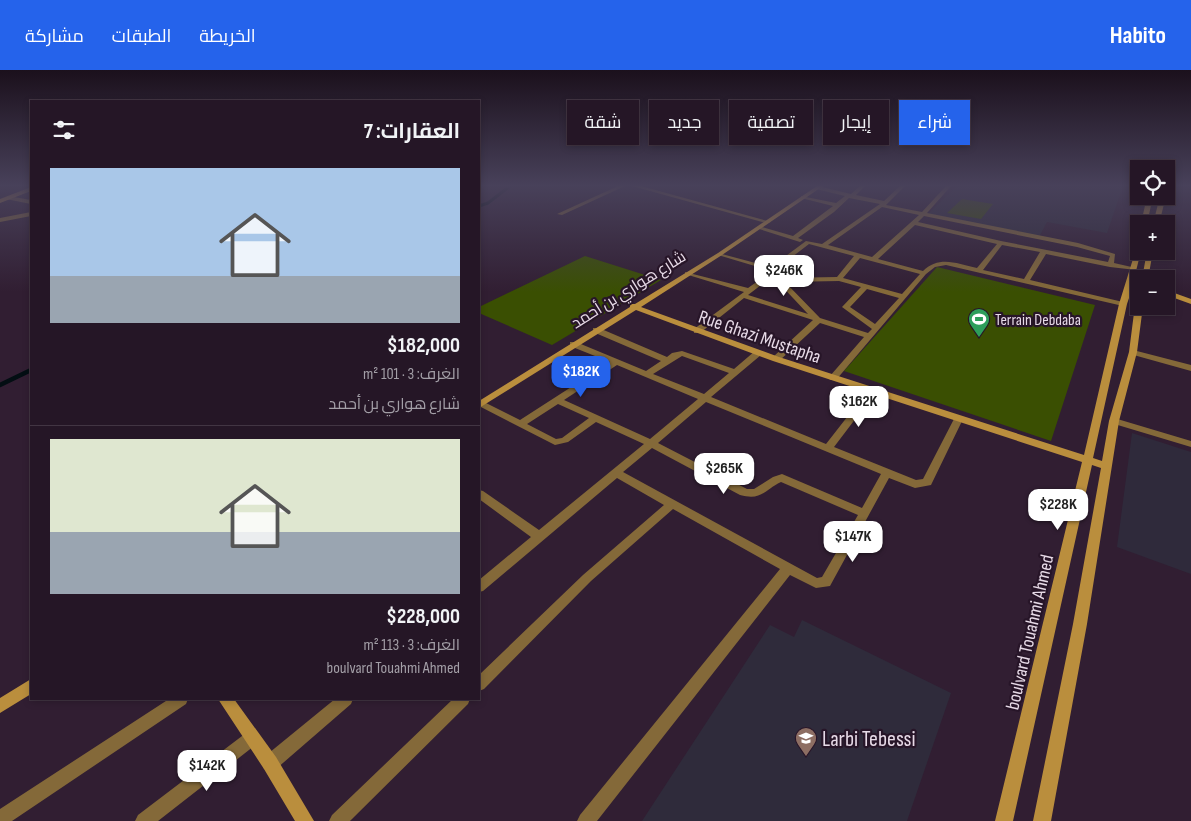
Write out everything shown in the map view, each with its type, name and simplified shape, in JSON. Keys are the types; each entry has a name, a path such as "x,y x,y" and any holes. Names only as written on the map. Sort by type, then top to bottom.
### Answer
{"main road":[{"name":"شارع هواري بن أحمد","path":"480,405 573,344 720,254 768,222"},
{"name":"boulvard Touahmi Ahmed","path":"1004,821 1123,304 1130,296"},
{"path":"1175,296 1190,302"},
{"path":"1175,300 1190,302"},
{"name":"Rue Ghazi Mustapha","path":"633,306 776,360 1106,466"},
{"path":"1042,821 1080,624 1114,420 1133,352 1138,315"},
{"path":"0,706 30,687"},
{"path":"227,700 270,763 306,821"}],"street":[{"path":"794,238 818,221"},
{"path":"822,246 858,221"},
{"path":"958,221 1102,250 1113,255 1110,264"},
{"path":"873,260 914,223 1110,264 1130,274"},
{"path":"759,228 924,273"},
{"path":"697,331 768,277 772,269 808,242"},
{"path":"979,270 1001,242"},
{"path":"1026,281 1044,251"},
{"path":"720,254 772,269"},
{"path":"839,279 858,256"},
{"path":"833,378 924,273 938,263 979,270 1123,304"},
{"path":"687,273 818,320 870,336"},
{"path":"768,277 779,280 839,279 904,297"},
{"path":"779,280 818,320"},
{"path":"865,287 846,307 877,328"},
{"path":"776,360 818,320"},
{"path":"596,330 667,360"},
{"path":"573,344 827,450 915,484 927,482 958,419"},
{"path":"1133,352 1191,368"},
{"path":"647,374 679,353 736,372"},
{"path":"480,586 540,538 758,353"},
{"path":"521,424 616,362"},
{"path":"827,450 872,391"},
{"path":"557,400 650,443 750,494 760,492 776,479 782,478 864,513"},
{"path":"480,405 558,442 565,440 595,418"},
{"path":"1114,420 1191,444"},
{"path":"616,473 816,583 826,582 886,474"},
{"path":"480,495 540,538"},
{"path":"480,683 587,578 672,504"},
{"path":"586,821 788,568"},
{"path":"0,819 179,700"},
{"path":"270,763 345,700"},
{"path":"338,821 462,700"},
{"path":"144,821 252,738"}],"shaded area":[{"path":"962,221 1111,221 1107,233 1047,222 1039,237"},
{"path":"1132,433 1191,452 1191,574 1117,547"},
{"name":"Larbi Tebessi","path":"802,620 951,693 907,821 642,821 770,625 794,637"}],"green space":[{"path":"585,256 661,280 552,345 480,313 480,307"},
{"name":"Terrain Debdaba","path":"937,267 1095,305 1051,441 844,371"}],"waterway":[{"path":"0,385 30,370"}],"place":[{"name":"Terrain Debdaba","path":"979,338"},
{"name":"Larbi Tebessi","path":"806,757"}]}
